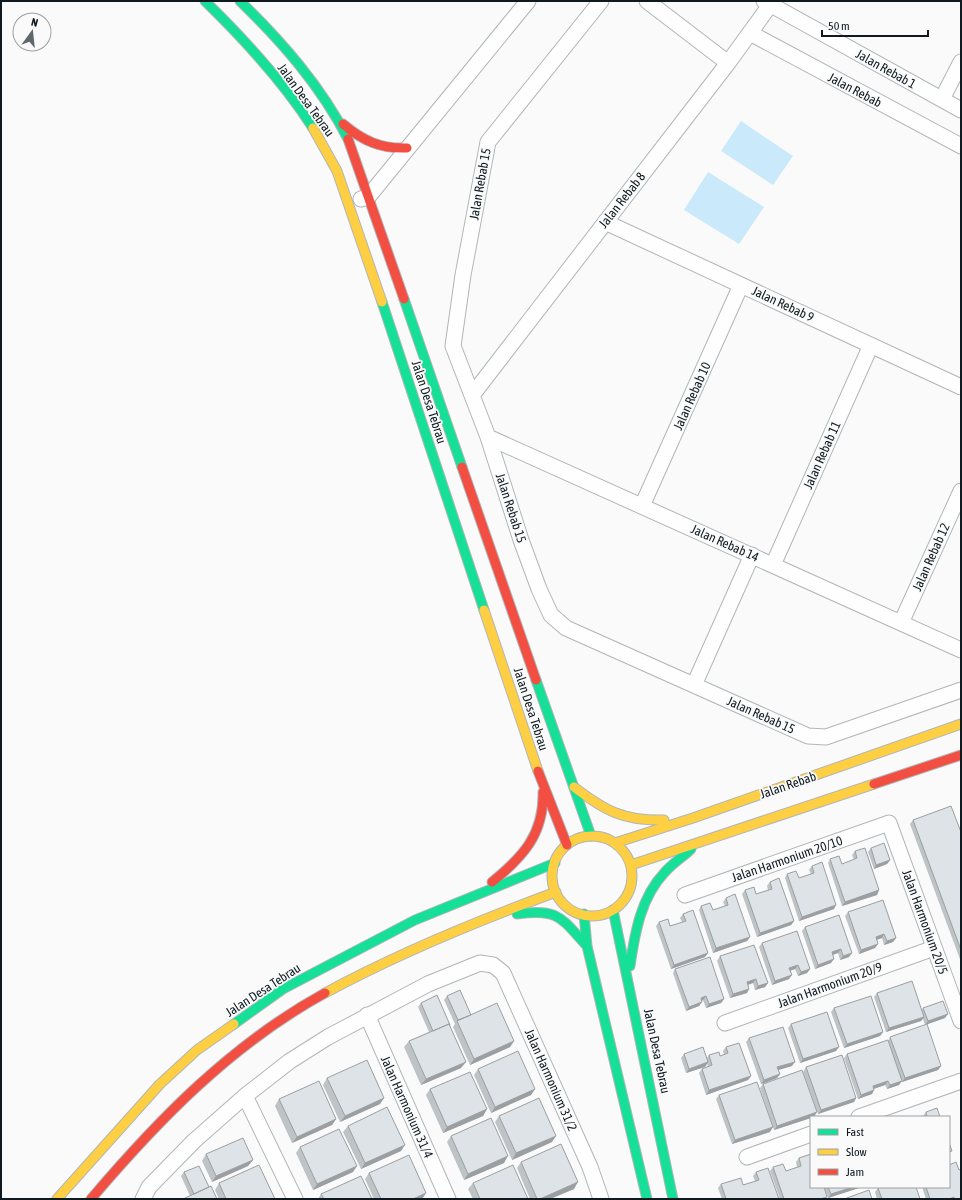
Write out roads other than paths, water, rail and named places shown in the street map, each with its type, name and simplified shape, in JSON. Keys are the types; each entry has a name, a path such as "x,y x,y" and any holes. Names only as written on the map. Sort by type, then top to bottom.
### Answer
{"street":[{"name":"Jalan Desa Tebrau","path":"205,1 245,39 306,117 333,162 349,203 540,777 567,845"},
{"name":"Jalan Desa Tebrau","path":"240,1 260,20 325,100 339,122 352,148 483,529 591,836"},
{"path":"349,203 368,197 528,1"},
{"name":"Jalan Rebab 15","path":"601,1 488,142 463,275 453,346 473,394 538,589 551,615 566,628 808,736 826,737 961,690"},
{"path":"647,1 728,63"},
{"name":"Jalan Rebab 8","path":"473,394 728,63 750,33 769,2"},
{"name":"Jalan Rebab 1","path":"769,2 961,110"},
{"name":"Jalan Rebab","path":"750,33 961,146"},
{"path":"942,99 961,62"},
{"path":"339,122 363,140 377,146 392,149 407,148"},
{"name":"Jalan Rebab 9","path":"605,222 961,387"},
{"name":"Jalan Rebab 10","path":"642,506 741,285"},
{"name":"Jalan Rebab 11","path":"773,565 871,345"},
{"name":"Jalan Rebab 14","path":"488,437 961,650"},
{"name":"Jalan Rebab 12","path":"901,623 961,491"},
{"path":"694,685 752,555"},
{"name":"Jalan Rebab","path":"615,843 693,818 961,724"},
{"path":"631,865 698,844 961,755"},
{"path":"477,894 510,868 538,831 544,808 540,777"},
{"path":"574,787 600,807 622,818 647,822 693,818"},
{"name":"Jalan Harmonium 20/10","path":"685,895 889,823"},
{"name":"Jalan Harmonium 20/5","path":"889,823 961,1021"},
{"path":"591,836 600,837 615,843 622,850 631,865 632,878 629,891 620,905 613,910 594,915 584,914 568,907 556,892 553,883 555,863 560,853 567,845 583,837 591,836"},
{"path":"628,978 637,921 648,894 667,870 698,844"},
{"name":"Jalan Desa Tebrau","path":"58,1199 160,1084 197,1050 283,989 415,920 555,863"},
{"path":"91,1199 138,1145 196,1086 245,1045 298,1009 366,971 476,921 556,892"},
{"name":"Jalan Desa Tebrau","path":"613,910 673,1199"},
{"path":"476,921 513,914 545,912 559,917 568,924 587,946"},
{"path":"584,914 587,946 646,1199"},
{"name":"Jalan Harmonium 20/9","path":"725,1023 934,948"},
{"name":"Jalan Harmonium 31/2","path":"367,1015 428,984 480,963 493,965 503,973 590,1167 601,1199"},
{"path":"143,1198 149,1187 194,1141 245,1096 290,1061 367,1015"},
{"name":"Jalan Harmonium 31/4","path":"367,1015 448,1199"},
{"path":"862,1116 961,1081"},
{"path":"245,1096 295,1199"},
{"path":"747,1157 810,1134"}]}
